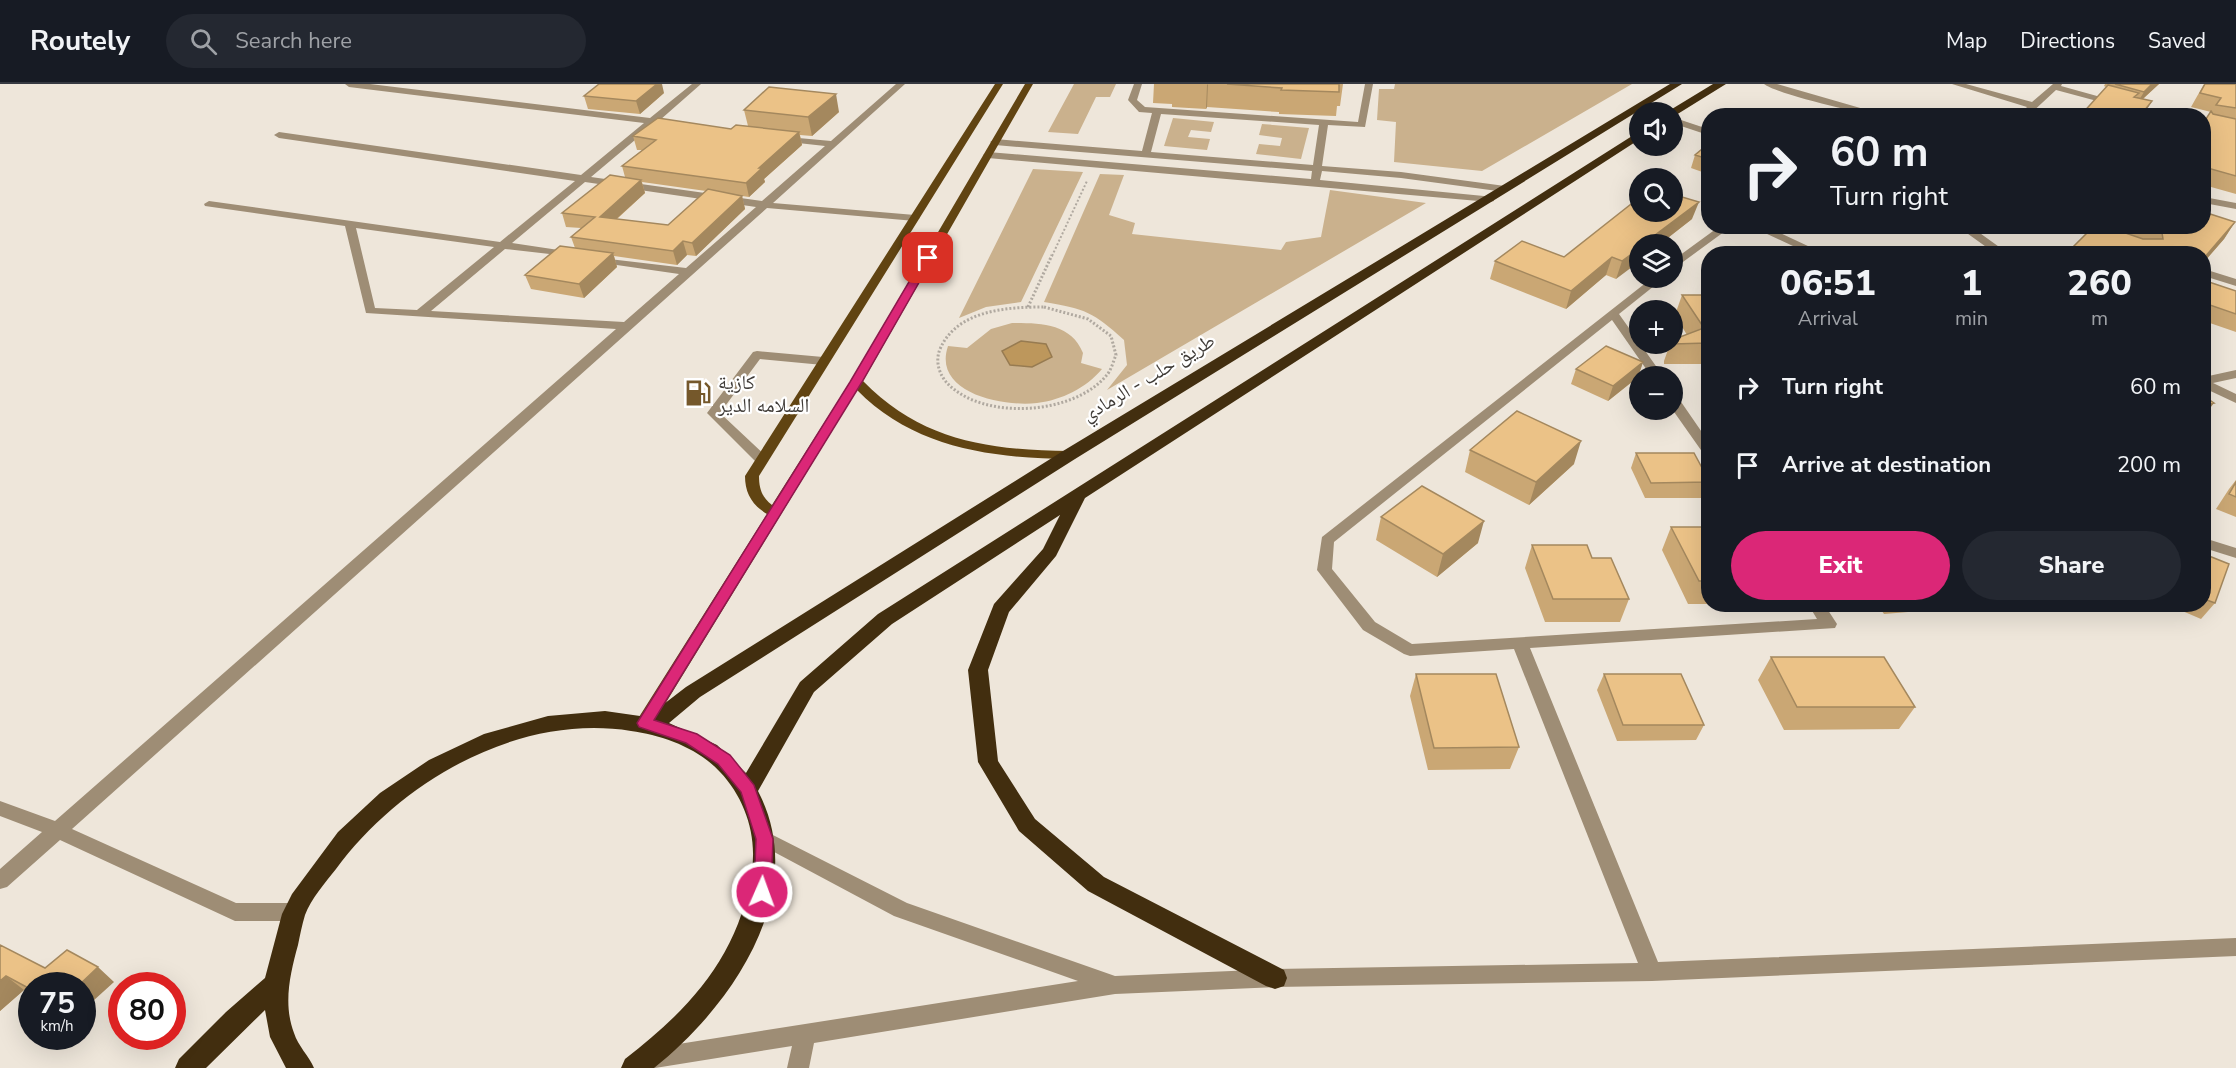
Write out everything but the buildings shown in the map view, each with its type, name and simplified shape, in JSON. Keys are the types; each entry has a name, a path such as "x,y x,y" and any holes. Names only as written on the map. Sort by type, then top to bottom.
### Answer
{"highway":[{"name":"طريق حلب - الرمادي","path":"649,723 693,692 1069,455 1677,84"},
{"path":"1683,106 1721,84"},
{"path":"748,789 807,687 885,619 1077,498 1629,141"},
{"path":"1077,498 1050,552 1001,609 978,670 988,762 1027,825 1096,884 1275,978"},
{"path":"301,1068 282,1037 276,984 294,912 327,859 370,812 422,773 478,744 536,726 592,718 649,723 692,738 724,760 748,789 765,839 762,892 742,949 703,1007 641,1063"},
{"path":"188,1068 235,1020 276,984"}],"main road":[{"path":"775,513 763,506 751,487 752,476 999,84"},
{"path":"649,723 856,382 1029,84"},
{"path":"856,382 888,413 937,438 1000,452 1069,455"}],"street":[{"path":"348,84 685,126"},
{"path":"420,314 697,84"},
{"path":"0,881 902,84"},
{"path":"1138,84 1132,100 1142,110 1362,125 1369,84"},
{"path":"1768,84 1855,108"},
{"path":"1956,84 2035,106"},
{"path":"2032,108 2057,85 2137,108"},
{"path":"1789,90 1837,108"},
{"path":"1146,153 1157,111"},
{"path":"1315,182 1324,122"},
{"path":"1683,124 1701,130"},
{"path":"279,135 765,206 915,218"},
{"path":"765,136 833,144"},
{"path":"995,142 1401,175 1505,189"},
{"path":"988,155 1490,199"},
{"path":"2211,201 2236,206"},
{"path":"209,204 690,272"},
{"path":"2211,211 2236,216"},
{"path":"350,224 370,311 628,326"},
{"path":"1683,259 1716,234"},
{"path":"1774,234 1801,246"},
{"path":"1974,234 1992,246"},
{"path":"2211,274 2236,283"},
{"path":"1644,288 1327,540 1324,570 1369,626 1410,650 1829,624 1821,612"},
{"path":"1612,312 1650,366"},
{"path":"761,459 713,413 757,355 823,361"},
{"path":"2211,380 2236,374"},
{"path":"2211,386 2236,399"},
{"path":"1683,415 1701,440"},
{"path":"2211,545 2236,553"},
{"path":"1520,644 1652,972"},
{"path":"0,808 59,831 235,912 294,912"},
{"path":"765,839 901,910 1115,985"},
{"path":"641,1063 805,1033 1115,985 1275,978 1652,972 2236,947"},
{"path":"798,1068 805,1033"}],"path":[{"path":"1028,307 1095,164"},
{"path":"1028,307 1072,313 1104,330 1111,337 1117,354 1116,363 1105,381 1071,401 1023,408 988,405 965,396 948,385 938,366 937,356 947,337 961,325 981,315 1028,307"}],"shaded area":[{"path":"1074,84 1116,84 1110,97 1096,97 1078,134 1048,132"},
{"path":"1395,84 1632,84 1482,171 1394,162 1396,122 1377,120 1379,89 1394,89"},
{"path":"1173,118 1214,122 1211,132 1191,130 1188,137 1210,139 1207,150 1164,146"},
{"path":"1262,124 1309,128 1301,159 1256,154 1259,144 1280,146 1282,138 1259,135"},
{"path":"1033,169 1083,172 1021,302 986,307 959,318"},
{"path":"1100,174 1124,175 1109,215 1135,223 1132,234 1281,250 1286,242 1321,237 1330,190 1426,203 1107,390 1127,365 1124,340 1088,313 1044,302"},
{"path":"1012,323 1033,323 1063,330 1078,343 1083,353 1081,363 1102,369 1089,382 1073,392 1037,403 1023,404 990,399 960,386 950,375 946,362 948,346 967,348 991,329"},
{"path":"1021,341 1046,344 1052,357 1032,367 1010,365 1002,351"}],"place":[{"name":"كازية السلامه الدير","path":"698,393"}],"route":[{"path":"762,892 765,839 748,789 724,760 692,738 645,723 856,382 928,258"}]}
